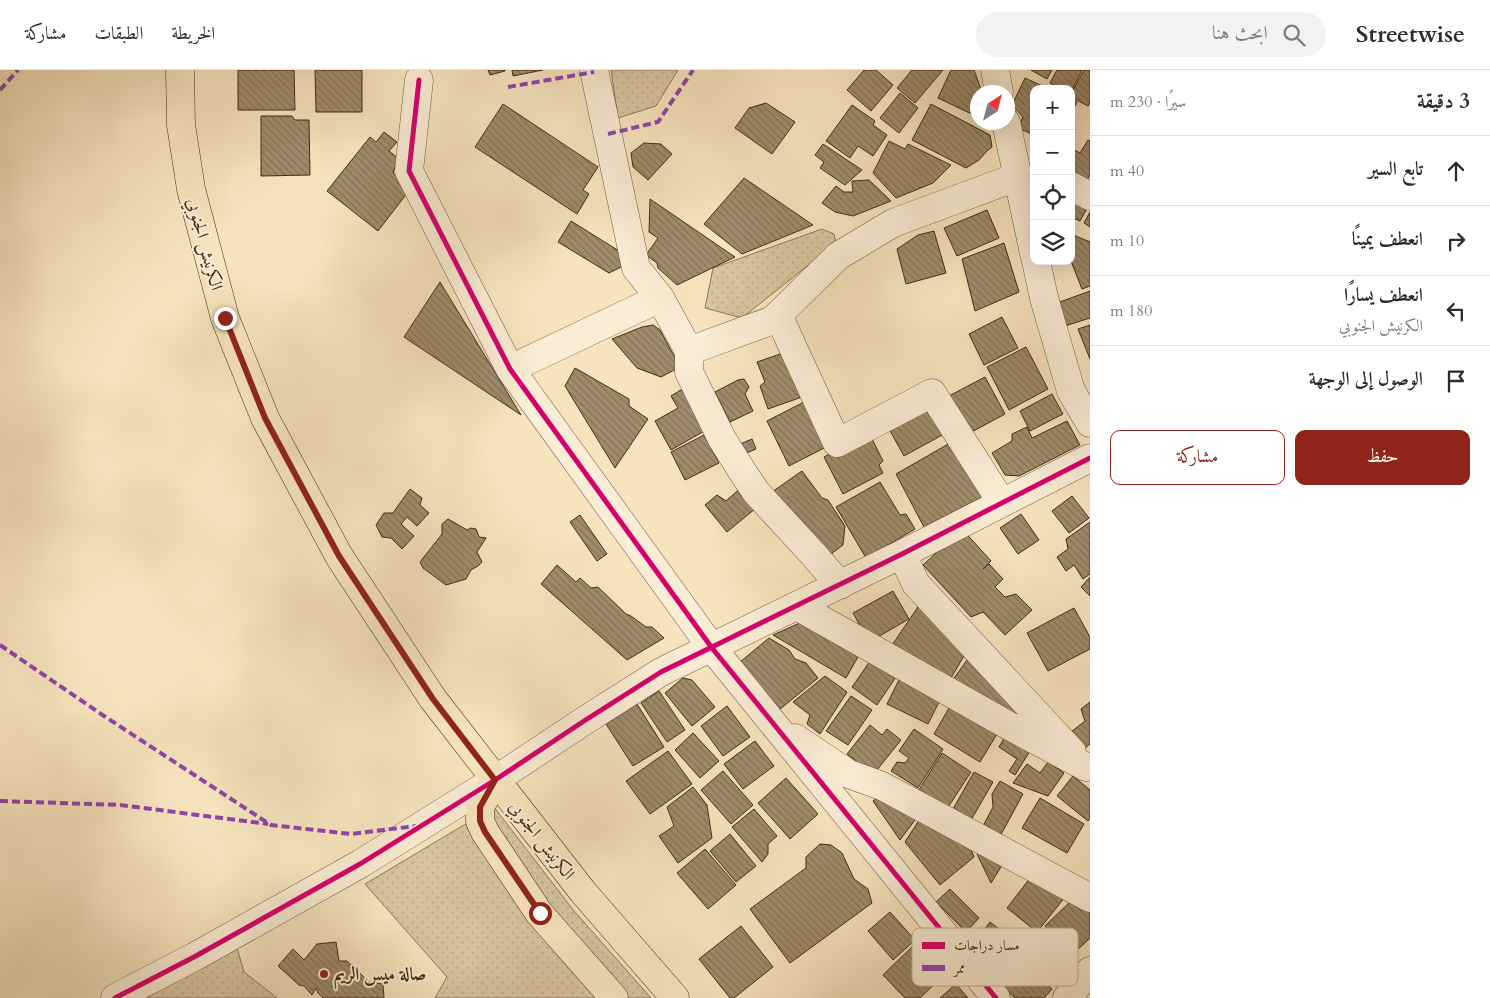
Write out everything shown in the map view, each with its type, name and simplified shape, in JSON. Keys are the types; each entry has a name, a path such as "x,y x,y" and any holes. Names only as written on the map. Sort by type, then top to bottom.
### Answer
{"main road":[{"name":"الكرنيش الجنوبي","path":"180,70 181,125 191,189 225,318 265,418 339,556 433,699 583,892 675,998"},
{"path":"495,780 480,807 480,821 485,832 540,913 614,998"}],"street":[{"path":"594,70 636,268 660,298 689,350 689,372 722,439 742,471 756,492 840,585"},
{"path":"995,70 998,85"},
{"path":"419,80 409,171 510,369 712,648 939,928"},
{"path":"1009,130 1021,168 1030,226"},
{"path":"689,350 773,320 838,256 893,223 1021,168"},
{"path":"1075,188 1090,196"},
{"path":"1037,265 1044,298 1071,391 1090,422"},
{"path":"510,369 660,298"},
{"path":"778,315 837,443 932,392 1002,503"},
{"path":"115,998 194,957 360,864 495,780 661,672 840,585 1090,458"},
{"path":"902,554 916,584 1088,769"},
{"path":"797,606 1088,769"},
{"path":"773,723 850,774 882,786 1090,898"},
{"path":"1078,985 1090,971"},
{"path":"986,986 996,998"},
{"path":"1067,998 1077,986"}],"shaded area":[{"path":"611,70 678,70 656,106 618,118"},
{"path":"822,229 834,234 836,243 742,318 705,308 713,268"},
{"path":"494,807 574,911 651,998 435,998 447,977 365,884"},
{"path":"237,948 244,972 277,998 145,998"}],"building":[{"path":"238,70 294,70 295,110 238,110"},
{"path":"315,70 362,70 362,112 316,112"},
{"path":"488,70 505,70 505,71 490,75"},
{"path":"512,70 543,70 513,76"},
{"path":"864,70 876,70 893,85 871,111 847,90"},
{"path":"912,70 943,70 915,103 897,88"},
{"path":"951,70 974,70 979,85 970,85 970,113 938,98"},
{"path":"1031,70 1052,70 1047,79"},
{"path":"1057,70 1082,70 1074,85 1054,85 1050,83"},
{"path":"1084,70 1090,70 1090,102 1088,106 1075,99 1075,87"},
{"path":"1025,78 1040,85 1030,85 1030,133 1018,128 1023,117 1015,108 1015,99"},
{"path":"900,93 918,108 899,133 880,118"},
{"path":"766,103 795,122 772,154 735,128 749,108"},
{"path":"503,104 598,167 583,190 589,194 577,214 475,147"},
{"path":"931,104 970,124 970,130 980,130 990,135 992,147 979,160 966,168 912,140"},
{"path":"852,105 875,121 873,125 887,135 873,156 858,146 850,158 826,141"},
{"path":"261,116 292,116 295,120 309,120 310,175 261,176"},
{"path":"384,132 397,142 389,151 398,158 393,173 406,184 408,192 378,231 327,191 370,137 376,142"},
{"path":"1088,140 1090,141 1090,175 1081,190 1075,186 1075,150 1080,153"},
{"path":"889,141 905,149 908,144 951,165 933,183 896,198 873,173"},
{"path":"644,143 661,144 672,154 648,180 633,167 631,153"},
{"path":"823,144 862,170 845,185 820,168 824,162 815,155"},
{"path":"744,178 813,225 742,254 704,224"},
{"path":"869,180 891,201 853,216 835,212 822,203 836,186 844,192 853,192 852,181"},
{"path":"1075,193 1090,203 1080,221 1075,219"},
{"path":"650,199 735,257 677,285 658,268 657,263 646,255 658,238 649,232"},
{"path":"987,210 999,238 957,256 944,228"},
{"path":"1090,212 1090,227 1084,223"},
{"path":"571,221 619,251 623,266 609,273 558,242"},
{"path":"934,231 946,273 906,284 897,249 918,235"},
{"path":"1075,236 1090,242 1090,286 1082,289 1073,265 1075,265"},
{"path":"1004,243 1019,292 975,311 962,259"},
{"path":"440,282 521,415 404,337"},
{"path":"1090,291 1090,318 1065,326 1057,303"},
{"path":"1002,317 1018,348 984,365 969,334"},
{"path":"653,325 660,330 680,367 661,377 637,368 612,339 642,327"},
{"path":"1090,325 1090,359 1078,329"},
{"path":"1026,347 1048,389 1009,410 987,367"},
{"path":"786,352 802,397 768,409 760,386 765,382 757,362"},
{"path":"575,368 629,399 629,406 648,419 615,468 565,386"},
{"path":"985,377 1005,414 968,434 947,397"},
{"path":"744,379 749,387 745,394 753,411 730,422 715,392 738,380"},
{"path":"684,388 708,429 671,450 655,421 678,408 671,396"},
{"path":"1052,394 1063,414 1030,431 1020,411"},
{"path":"804,402 832,444 789,466 767,421"},
{"path":"928,405 944,434 904,456 888,427"},
{"path":"1067,421 1080,445 1019,476 1005,475 992,453 1012,441 1012,434 1027,427 1032,438"},
{"path":"869,433 883,461 879,465 883,473 843,494 824,457"},
{"path":"704,435 719,463 685,480 671,452"},
{"path":"752,439 756,449 737,457 733,447"},
{"path":"957,439 992,492 924,527 896,474"},
{"path":"802,471 822,498 828,500 845,526 843,545 822,561 772,492"},
{"path":"880,482 900,515 906,514 915,529 866,558 836,507"},
{"path":"744,485 756,508 727,532 705,505 717,495 726,501"},
{"path":"410,489 422,498 420,505 429,513 417,526 407,517 401,524 414,536 402,549 391,538 382,537 376,525 384,513 393,513"},
{"path":"1072,496 1089,518 1069,533 1052,511"},
{"path":"1021,514 1039,540 1018,554 1000,528"},
{"path":"580,515 607,554 597,561 570,522"},
{"path":"448,519 467,530 471,528 476,529 479,537 486,538 477,552 482,562 471,570 466,579 446,585 423,568 420,562 442,534 442,524"},
{"path":"1090,522 1090,574 1083,579 1074,565 1066,571 1057,557 1068,549 1066,539"},
{"path":"962,529 991,561 983,569 989,564 1003,579 995,587 1005,597 1016,594 1032,610 1005,635 983,612 971,617 923,565"},
{"path":"557,565 576,582 580,578 591,588 598,587 626,614 646,627 652,627 664,638 627,660 541,584"},
{"path":"1090,577 1090,596 1081,587"},
{"path":"893,591 909,619 869,642 853,613"},
{"path":"920,604 964,656 945,688 888,651"},
{"path":"1074,608 1090,637 1090,649 1048,671 1027,633"},
{"path":"802,622 859,655 846,678 773,635"},
{"path":"769,638 789,650 795,659 806,663 818,678 779,710 740,662"},
{"path":"970,656 1027,717 1019,728 949,685"},
{"path":"873,657 898,674 877,705 852,687"},
{"path":"825,676 847,692 820,734 807,724 810,715 793,702"},
{"path":"901,676 942,696 928,724 887,704"},
{"path":"683,678 692,680 715,707 692,726 665,693"},
{"path":"659,691 685,730 667,742 641,703"},
{"path":"851,696 872,710 848,745 826,731"},
{"path":"953,701 1000,729 980,762 934,734"},
{"path":"1090,702 1090,744 1084,749 1071,732 1085,721 1081,709"},
{"path":"637,704 664,747 633,766 606,724"},
{"path":"727,706 750,737 723,756 701,726"},
{"path":"870,725 882,735 887,729 901,740 873,775 847,754"},
{"path":"914,729 943,749 918,788 891,771 897,762 905,763 909,758 899,751"},
{"path":"693,733 719,761 700,778 675,750"},
{"path":"1006,735 1030,751 1015,775 1009,771 1017,759 999,747"},
{"path":"755,741 774,766 743,789 724,764"},
{"path":"668,751 692,784 650,814 626,781"},
{"path":"942,753 971,772 945,812 917,793"},
{"path":"1048,762 1064,773 1048,796 1013,783 1027,764 1040,773"},
{"path":"723,771 753,805 731,824 701,790"},
{"path":"974,772 993,782 967,827 949,816"},
{"path":"1073,776 1090,790 1090,818 1088,821 1057,796"},
{"path":"786,778 818,814 790,839 758,803"},
{"path":"1000,781 1023,794 998,840 981,830 993,807 992,794"},
{"path":"693,787 707,805 712,838 678,863 659,836 674,826 667,807"},
{"path":"885,792 918,816 900,840 873,801"},
{"path":"1040,798 1084,824 1067,853 1022,828"},
{"path":"754,809 777,836 768,844 768,854 762,862 732,827"},
{"path":"923,814 968,842 974,857 940,885 905,842"},
{"path":"730,834 756,866 736,882 710,851"},
{"path":"820,844 831,845 842,853 854,879 868,889 872,903 790,963 750,909 806,868 806,857"},
{"path":"981,848 1004,862 991,883 977,854"},
{"path":"705,849 736,885 708,909 677,873"},
{"path":"1034,873 1065,897 1040,928 1032,928 1007,908"},
{"path":"950,889 979,918 970,928 962,928 936,902"},
{"path":"1072,900 1090,908 1090,938 1078,949 1078,928 1047,928 1045,926"},
{"path":"890,912 912,937 912,943 893,960 868,931"},
{"path":"990,922 998,928 986,928"},
{"path":"741,926 773,967 734,998 730,998 699,959"},
{"name":"صالة ميس الريم","path":"336,942 339,961 347,961 369,982 383,984 384,998 323,998 316,988 312,995 304,986 299,985 278,966 293,949 304,960 317,944"},
{"path":"912,947 912,986 933,986 920,998 905,998 883,975"},
{"path":"954,986 958,986 968,998 940,998"},
{"path":"1001,986 1048,986 1052,989 1044,998 1015,998"}],"marked path":[{"path":"0,90 18,70"},
{"path":"608,134 658,122 693,70"},
{"path":"508,87 594,72"},
{"path":"0,645 104,716 271,825 351,834 416,826"},
{"path":"0,801 120,805 268,824"}],"cycle path":[{"path":"419,80 409,171 510,369 712,648 939,928"},
{"path":"115,998 194,957 360,864 495,780 661,672 902,554 1090,458"},
{"path":"986,986 996,998"}],"place":[{"name":"صالة ميس الريم","path":"324,974"}],"route":[{"path":"225,318 265,418 339,556 433,699 495,780 480,807 480,821 485,832 540,913"}]}
